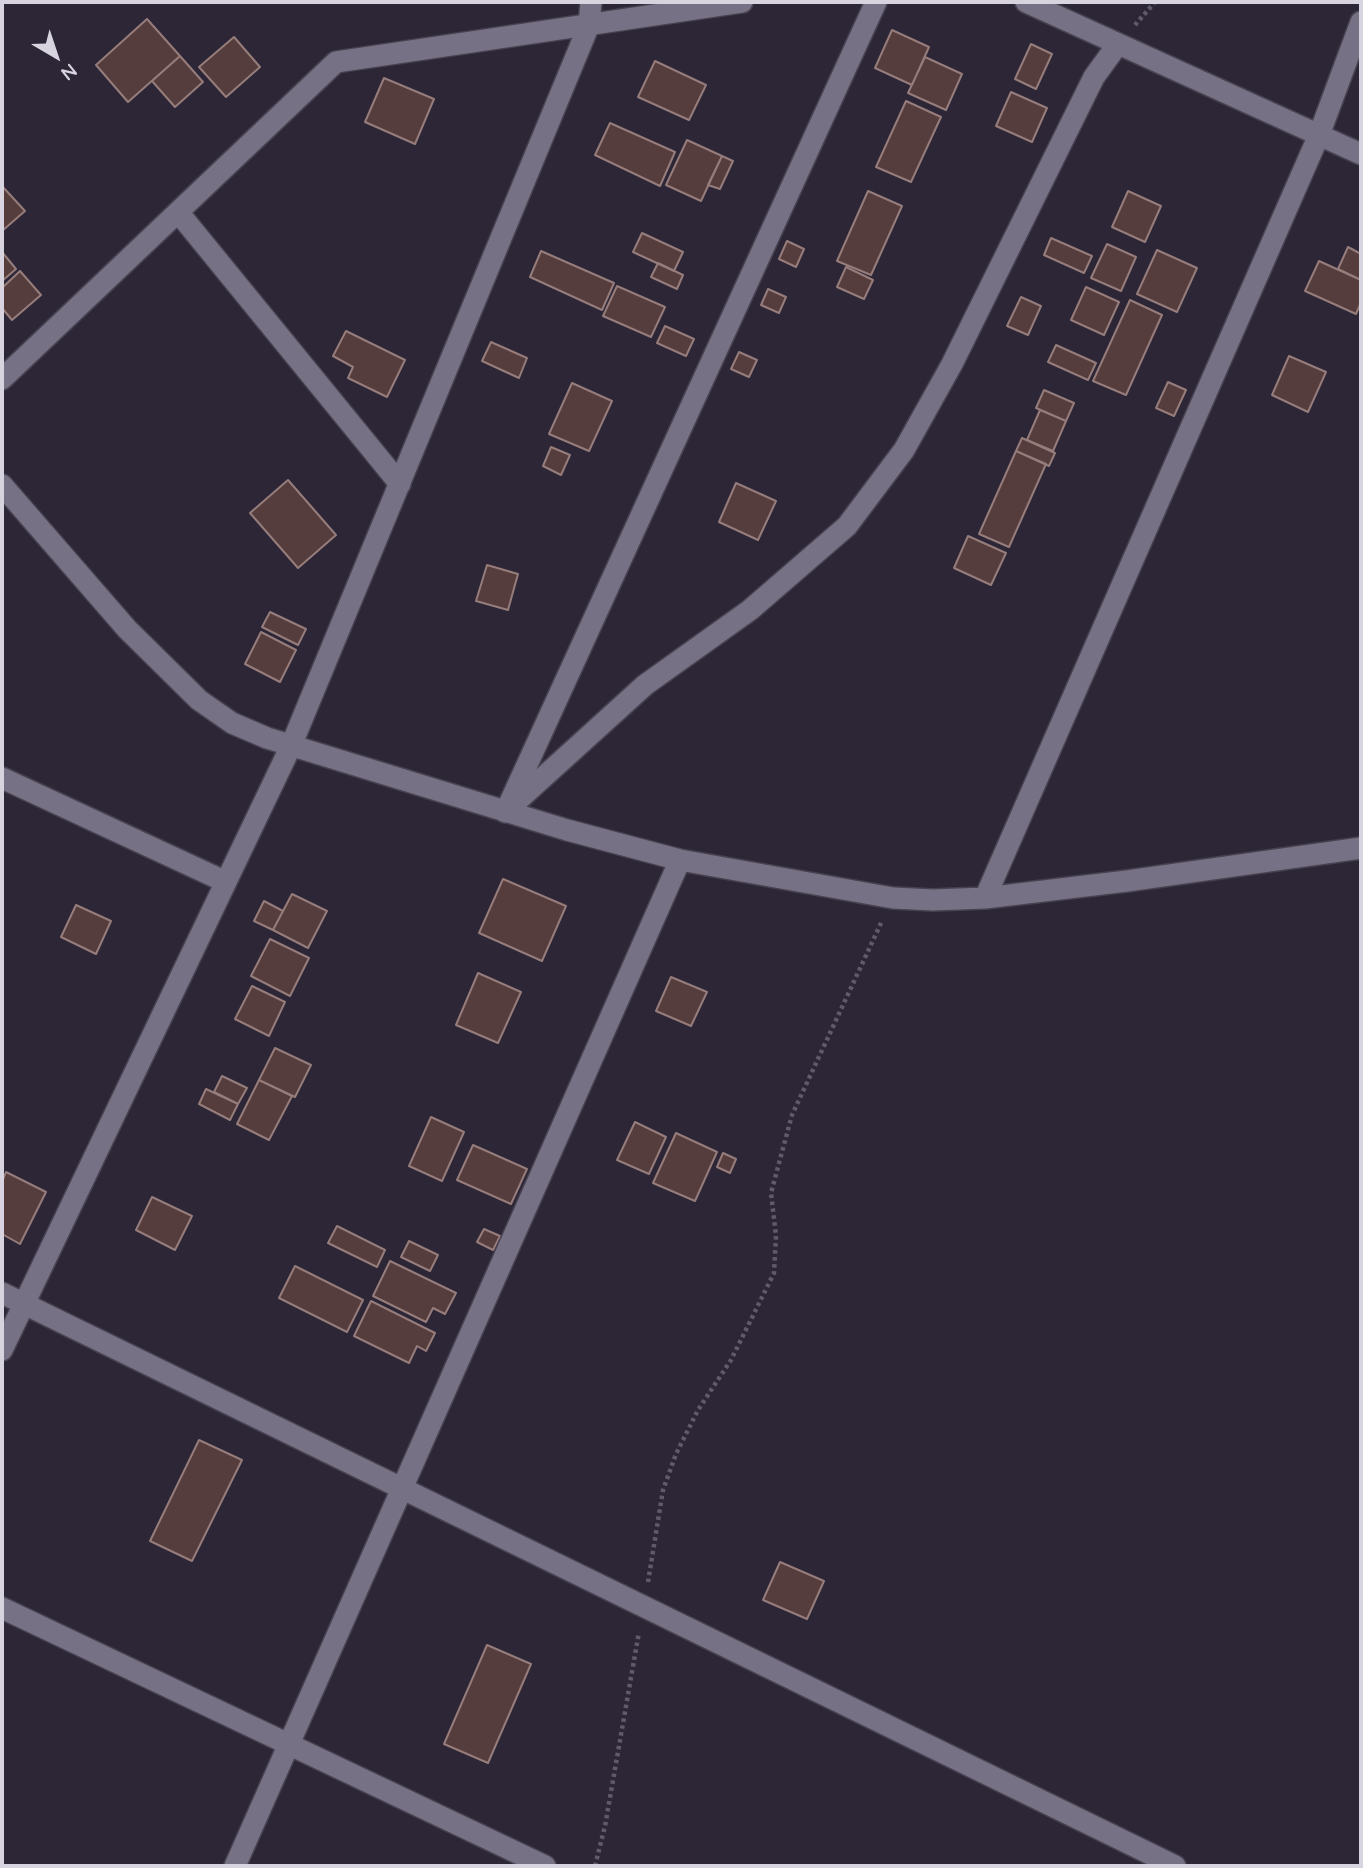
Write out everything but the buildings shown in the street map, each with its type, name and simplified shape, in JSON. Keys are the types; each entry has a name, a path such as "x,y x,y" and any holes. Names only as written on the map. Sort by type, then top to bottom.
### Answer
{"street":[{"path":"2,1350 291,746 589,25 591,2"},
{"path":"2,379 336,62 742,2"},
{"path":"505,811 876,2"},
{"path":"1026,2 1361,154"},
{"path":"985,898 1319,135 1361,23"},
{"path":"505,811 645,685 750,610 847,526 904,450 952,364 1094,77 1118,44"},
{"path":"178,212 400,484"},
{"path":"2,485 127,629 199,700 232,723 291,746 567,831 680,860 893,898 985,898 1361,848"},
{"path":"2,778 226,882"},
{"path":"235,1866 680,860"},
{"path":"2,1293 1174,1866"},
{"path":"2,1608 545,1866"}],"path":[{"path":"595,1866 605,1825 663,1490 676,1454 698,1410 731,1360 774,1273 776,1236 771,1193 792,1115 893,898"}]}
